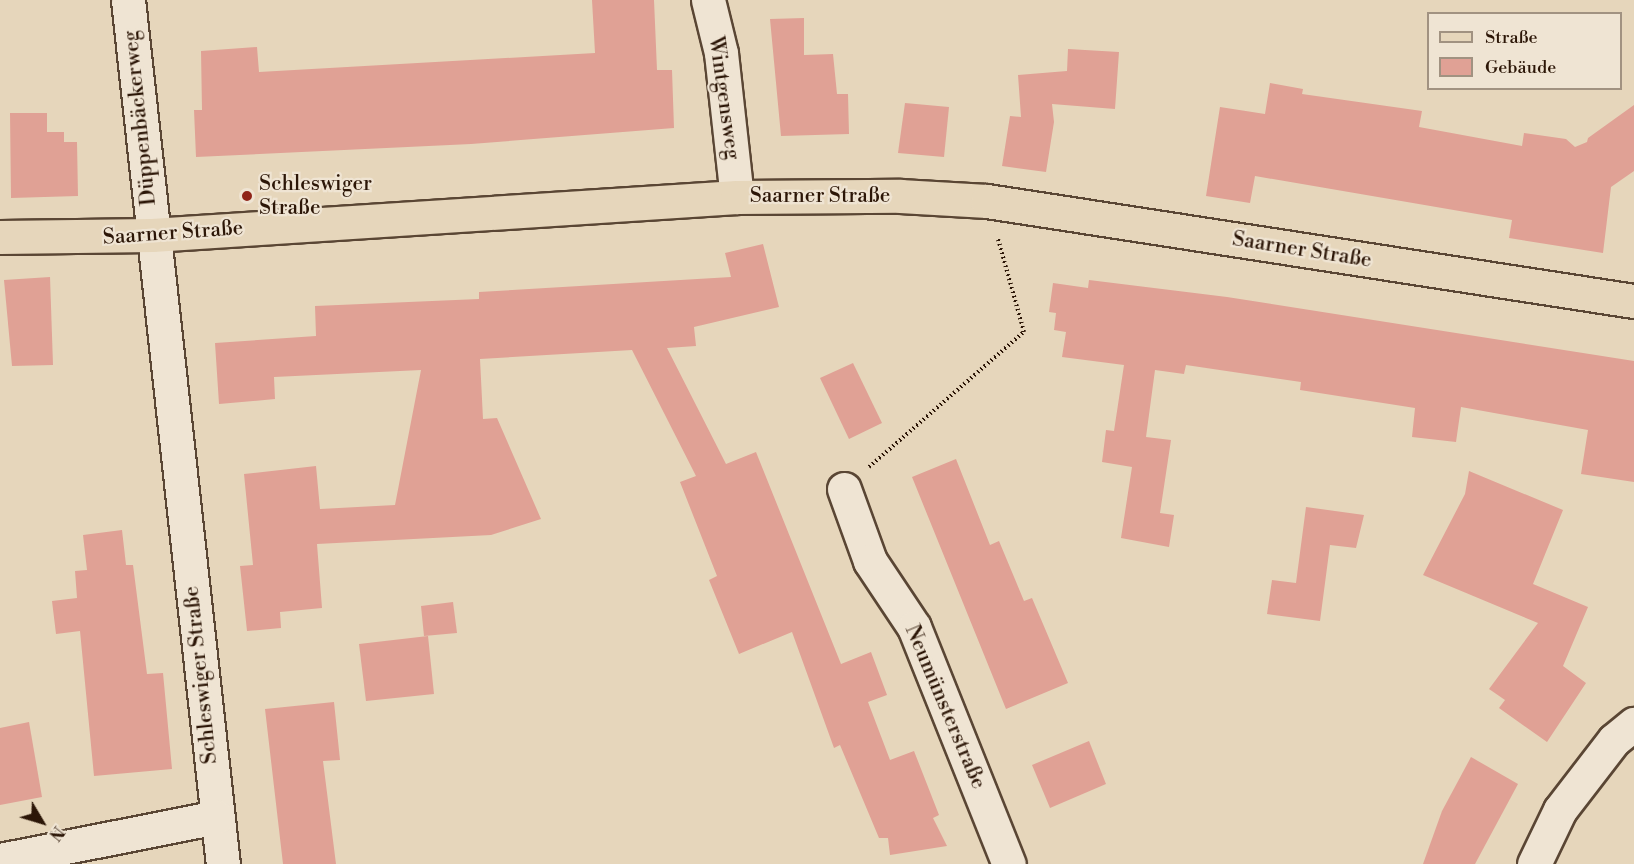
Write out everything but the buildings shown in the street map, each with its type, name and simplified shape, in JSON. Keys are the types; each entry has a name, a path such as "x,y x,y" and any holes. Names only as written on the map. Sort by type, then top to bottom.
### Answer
{"main road":[{"name":"Saarner Straße","path":"0,237 152,235 737,197 900,196 987,201 1634,301"}],"street":[{"name":"Düppenbäckerweg","path":"128,0 152,235"},
{"name":"Wintgensweg","path":"708,0 721,53 737,197"},
{"name":"Schleswiger Straße","path":"152,235 222,864"},
{"name":"Neumünsterstraße","path":"844,489 870,561 914,627 1009,864"},
{"path":"1534,864 1560,810 1614,741 1634,724"},
{"path":"0,860 217,817"}],"path":[{"path":"844,489 1024,332 987,201"}],"place":[{"name":"Schleswiger Straße","path":"247,196"}]}
